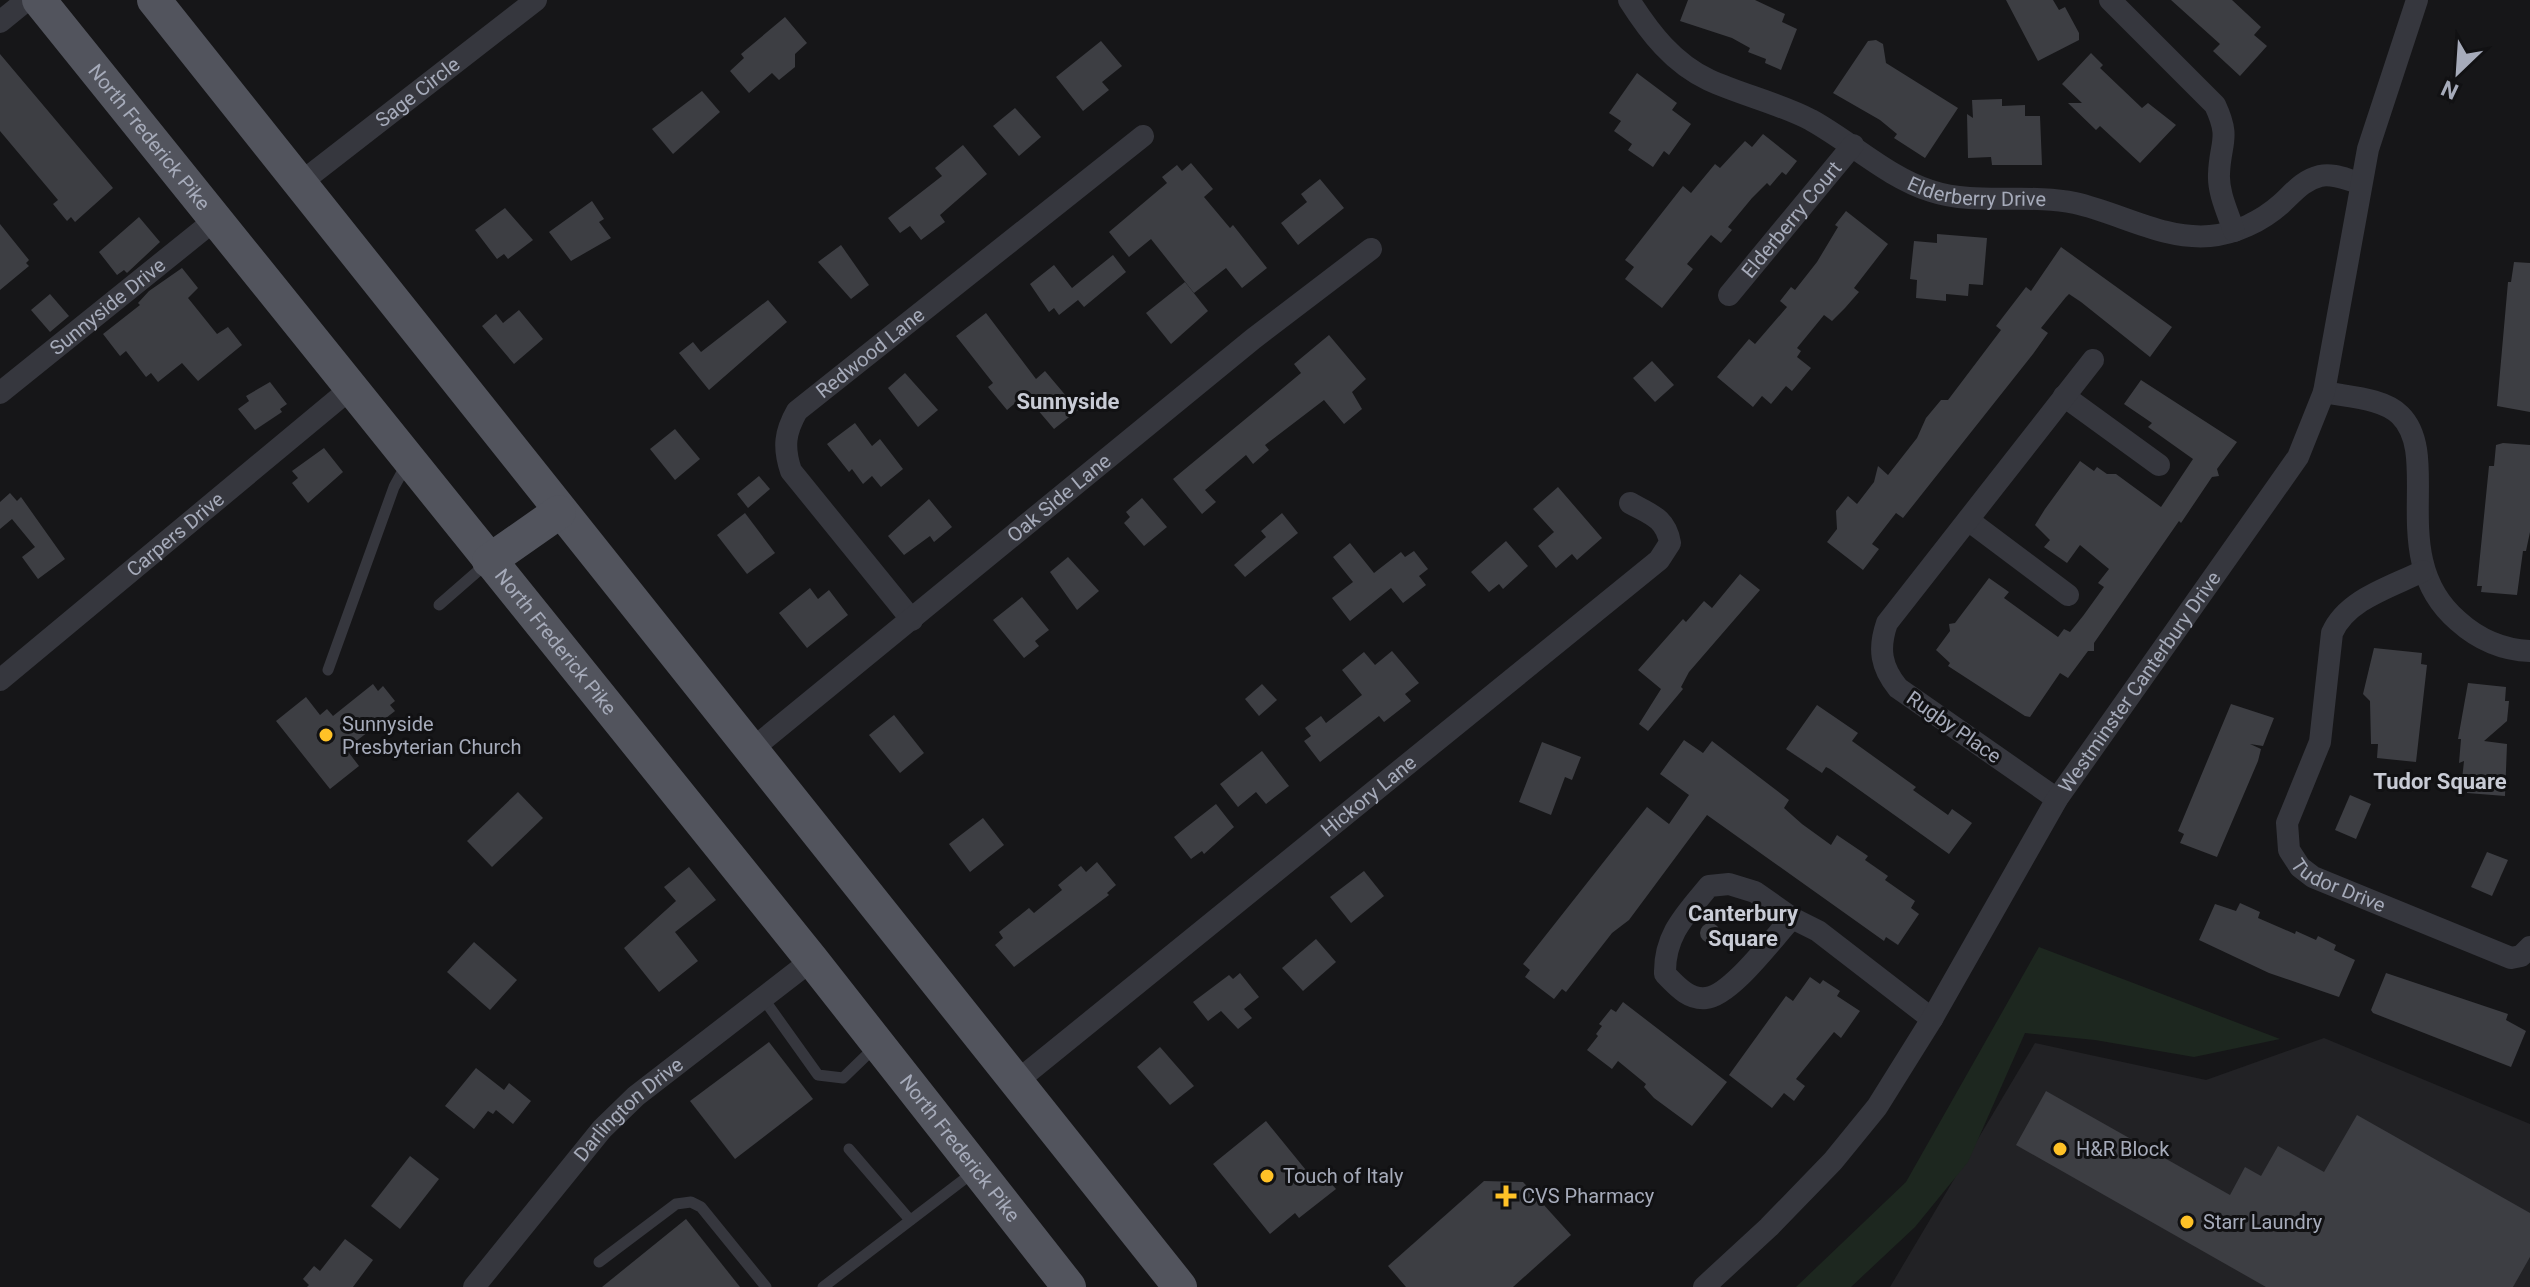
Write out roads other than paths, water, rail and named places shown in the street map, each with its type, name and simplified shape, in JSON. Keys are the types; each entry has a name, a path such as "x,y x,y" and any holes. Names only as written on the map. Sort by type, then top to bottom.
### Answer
{"main road":[{"name":"North Frederick Pike","path":"39,0 812,960 1069,1287"},
{"path":"154,0 559,512 1180,1287"},
{"path":"489,561 559,512"}],"street":[{"path":"0,22 27,0"},
{"name":"Sage Circle","path":"299,184 536,0"},
{"name":"Elderberry Drive","path":"1629,0 1662,46 1684,65 1709,80 1809,119 1905,180 1952,196 2071,202 2186,236 2234,231 2259,220 2303,183 2321,176 2337,176 2361,183"},
{"path":"2110,0 2215,105 2223,122 2226,142 2219,186 2234,231"},
{"name":"Westminster Canterbury Drive","path":"1704,1287 1769,1227 1833,1161 1877,1107 1932,1019 2057,799 2298,457 2324,392 2361,183 2397,54 2417,0"},
{"name":"Redwood Lane","path":"912,620 791,471 785,441 789,425 797,411 1143,136"},
{"name":"Elderberry Court","path":"1729,295 1853,145"},
{"name":"Sunnyside Drive","path":"0,393 216,219"},
{"name":"Oak Side Lane","path":"751,750 1253,339 1371,249"},
{"name":"Rugby Place","path":"2057,799 1898,688 1887,675 1881,656 1887,623 2093,360"},
{"name":"Carpers Drive","path":"0,680 350,389"},
{"path":"2324,392 2385,405 2399,414 2410,427 2415,443 2418,546 2423,571 2434,594 2469,631 2492,643 2530,651"},
{"path":"2064,396 2159,465"},
{"name":"Hickory Lane","path":"1016,1082 1659,560 1670,543 1668,529 1660,519 1630,503"},
{"path":"1968,520 2068,595"},
{"name":"Tudor Drive","path":"2423,571 2349,608 2338,619 2332,633 2320,742 2287,823 2289,850 2300,867 2313,877 2511,958 2521,956 2530,947"},
{"path":"1792,918 1728,989 1706,998 1683,993 1665,974 1665,951 1677,924 1709,886 1729,884 1755,892 1792,918 1818,931 1932,1019"},
{"name":"Darlington Drive","path":"474,1287 613,1118 636,1096 812,960"}],"lane":[{"path":"328,670 394,487 408,462"},
{"path":"439,605 489,561"},
{"path":"763,998 818,1075 843,1078 877,1044"},
{"path":"849,1149 910,1220"},
{"path":"823,1287 976,1170"},
{"path":"599,1262 684,1201 707,1213 766,1287"}],"place":[{"name":"Sunnyside Presbyterian Church","path":"326,735"},
{"name":"H&R Block","path":"2060,1149"},
{"name":"Touch of Italy","path":"1267,1176"},
{"name":"CVS Pharmacy","path":"1506,1196"},
{"name":"Starr Laundry","path":"2187,1222"}],"district":[{"name":"Sunnyside","path":"1068,401"},
{"name":"Tudor Square","path":"2440,781"},
{"name":"Canterbury Square","path":"1743,926"}]}
